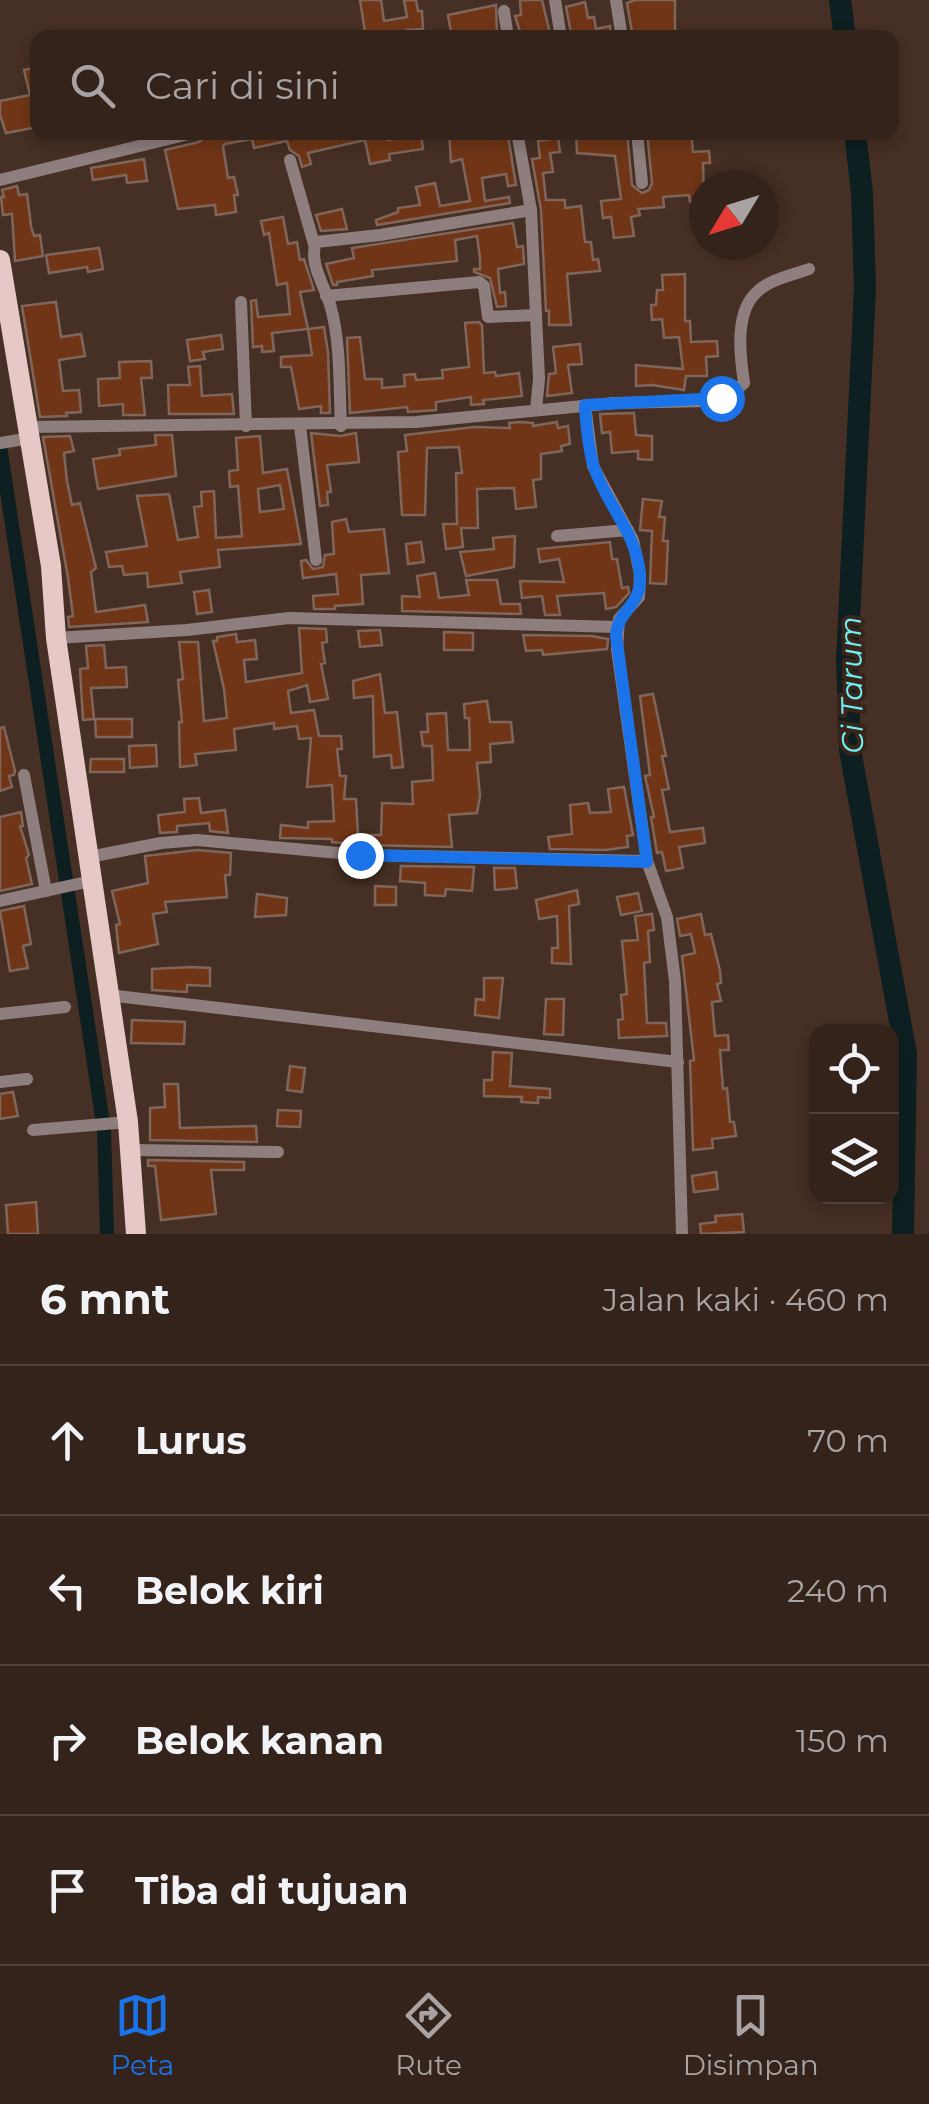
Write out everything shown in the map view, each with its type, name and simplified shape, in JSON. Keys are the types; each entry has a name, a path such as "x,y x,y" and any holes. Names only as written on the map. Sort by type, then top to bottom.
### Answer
{"main road":[{"path":"0,260 26,436 51,566 56,638 89,857 85,883 108,996 123,1122 132,1150 136,1234"}],"street":[{"path":"555,0 560,30"},
{"path":"616,0 621,30"},
{"path":"504,11 507,30"},
{"path":"0,180 163,140"},
{"path":"518,140 531,210 539,379 536,410"},
{"path":"638,140 642,183"},
{"path":"290,160 331,306 341,426"},
{"path":"314,244 319,240 380,235 531,210"},
{"path":"0,443 26,436 131,424 341,426 456,420 585,405 708,401 736,392 744,383 740,331 750,299 772,282 809,269"},
{"path":"326,296 479,282 484,286 488,317 536,315"},
{"path":"241,302 246,426"},
{"path":"585,405 593,466 628,530 638,560 639,597 619,619 616,650 647,862 667,917 676,995 682,1234"},
{"path":"300,426 316,560"},
{"path":"557,536 628,530"},
{"path":"56,638 187,630 290,618 617,627"},
{"path":"24,774 49,890"},
{"path":"89,857 197,840 360,855 647,862"},
{"path":"0,901 85,883"},
{"path":"108,996 678,1062"},
{"path":"0,1014 65,1007"},
{"path":"0,1082 26,1079"},
{"path":"33,1130 123,1122"},
{"path":"132,1150 278,1152"}],"building":[{"path":"360,0 381,0 384,21 407,17 404,0 416,0 418,11 422,11 423,29 365,30"},
{"path":"520,0 542,0 549,30 519,30 515,16 521,15"},
{"path":"675,0 675,30 632,30 627,3"},
{"path":"585,2 588,18 594,17 596,29 610,26 610,30 570,30 566,7"},
{"path":"496,5 497,30 451,30 448,15"},
{"path":"30,69 30,95 24,70"},
{"path":"30,95 30,128 6,133 0,101"},
{"path":"247,140 223,146 228,178 234,177 238,195 234,195 236,212 216,215 215,205 178,209 165,150 199,142"},
{"path":"252,140 365,140 308,153 311,164 302,167 287,141 254,148"},
{"path":"365,140 422,140 423,149 389,154 390,160 370,164"},
{"path":"450,140 509,140 516,185 508,186 506,174 482,178 485,201 509,197 510,203 377,225 376,220 398,212 398,208 420,205 416,187 435,183 440,206 470,201 462,159 451,162"},
{"path":"558,140 560,152 550,153 553,172 543,173 546,200 565,200 565,208 581,206 585,242 591,242 593,260 598,259 600,271 567,274 571,325 549,325 546,311 541,210 532,159 540,158 538,141"},
{"path":"576,140 628,140 632,185 642,193 652,183 648,140 692,140 693,152 709,151 710,163 703,163 703,170 689,170 689,195 663,197 664,207 638,209 640,215 631,217 634,236 614,238 611,217 603,218 601,201 621,199 615,156 577,153"},
{"path":"144,159 147,181 127,183 126,175 93,180 91,168"},
{"path":"17,186 19,195 27,194 31,226 34,236 40,235 43,256 15,261 12,214 3,215 1,197 2,190"},
{"path":"342,209 347,229 321,231 316,215"},
{"path":"283,217 288,244 297,242 300,260 304,259 314,290 300,292 308,329 272,333 274,351 262,352 262,346 253,347 251,301 256,300 258,317 290,314 287,283 277,285 269,233 264,235 261,221"},
{"path":"513,223 517,247 523,246 524,264 498,269 500,293 505,292 506,306 497,307 490,278 474,272 480,269 477,236 455,240 457,261 372,270 373,276 337,285 333,285 326,264 354,258 352,248"},
{"path":"99,248 103,269 88,272 87,267 49,273 46,255"},
{"path":"685,274 685,321 690,321 691,342 717,341 718,356 706,357 707,376 686,376 684,390 636,386 636,365 683,369 679,337 664,338 662,319 652,320 651,305 656,305 657,290 663,290 662,275"},
{"path":"56,302 61,337 81,334 85,356 59,360 63,391 79,390 81,412 40,417 22,306"},
{"path":"479,322 484,373 519,373 522,396 471,405 471,397 436,402 436,410 408,412 407,407 350,413 347,338 360,337 365,379 382,379 382,388 405,386 404,375 415,374 416,380 443,378 442,370 469,367 465,323"},
{"path":"324,327 330,413 321,413 321,406 299,409 291,367 281,367 281,357 312,355 308,329"},
{"path":"221,335 223,349 203,352 205,359 190,361 187,340"},
{"path":"580,344 582,364 568,365 572,393 547,396 549,374 556,373 553,347"},
{"path":"151,361 152,378 141,378 145,415 123,415 123,404 99,406 98,379 120,378 119,362"},
{"path":"200,366 202,396 232,394 234,414 169,414 168,385 190,385 188,367"},
{"path":"634,413 636,435 652,436 652,460 638,459 638,451 612,453 610,432 602,433 600,414"},
{"path":"557,422 558,428 568,426 570,444 561,446 562,451 541,454 541,479 533,480 536,507 516,509 514,488 477,489 478,528 461,528 463,547 446,549 443,524 457,524 456,473 462,473 459,447 427,448 425,515 402,515 398,452 407,451 405,435 474,427 510,428 509,423 533,426"},
{"path":"311,433 356,433 359,462 327,465 331,492 327,492 328,505 320,506"},
{"path":"155,435 172,435 176,476 98,489 93,459 120,455 119,449 156,445"},
{"path":"70,436 74,451 64,453 67,481 72,505 80,503 96,568 91,572 96,612 145,605 148,622 69,627 68,617 73,616 68,578 43,437"},
{"path":"260,436 263,473 287,469 301,544 218,550 220,567 180,572 182,583 148,587 147,573 124,575 122,566 109,567 106,552 147,546 137,496 169,494 178,540 198,537 194,507 202,506 201,492 214,491 216,538 242,536 238,486 230,487 229,471 238,470 236,438","holes":["280,485 284,509 260,512 258,489"]},
{"path":"643,499 662,501 659,517 665,517 663,541 668,541 666,584 650,583 652,531 640,530"},
{"path":"346,519 349,532 384,529 389,573 361,575 363,604 314,609 313,596 338,594 336,574 303,578 301,561 306,560 313,569 323,567 325,555 334,554 332,522"},
{"path":"515,536 514,567 466,576 460,552 494,549 493,538"},
{"path":"421,542 424,562 408,564 406,544"},
{"path":"610,542 622,588 628,587 629,593 616,607 606,609 604,593 557,596 560,615 545,615 542,596 522,598 520,581 564,582 559,559 540,562 538,549"},
{"path":"435,573 439,598 469,595 466,580 497,580 501,604 520,604 521,614 402,611 402,596 420,597 417,576"},
{"path":"209,590 212,612 197,614 194,592"},
{"path":"299,628 326,629 327,642 322,643 325,663 321,664 328,699 310,702 307,685 288,691 291,713 314,710 319,736 341,736 342,749 337,749 340,776 346,776 344,799 356,799 358,835 381,835 382,803 413,804 412,782 433,780 432,746 423,746 421,732 428,732 427,714 446,713 448,750 470,750 469,718 465,718 464,704 487,701 490,722 511,722 513,742 490,744 491,762 477,763 477,813 449,815 452,847 280,838 281,825 308,828 308,822 334,821 332,785 307,787 311,738 299,739 297,726 274,729 274,723 234,729 236,750 195,754 197,765 180,767 182,722 178,680 183,679 179,642 198,642 204,721 227,718 213,641 217,637 236,634 237,642 255,640 257,659 244,660 246,682 302,673"},
{"path":"380,630 382,645 360,647 358,631"},
{"path":"444,632 473,633 473,650 444,650"},
{"path":"523,635 592,636 608,639 607,649 543,655 542,650 526,651"},
{"path":"104,645 106,668 126,667 127,687 91,688 94,719 83,720 80,669 88,668 86,646"},
{"path":"380,674 385,713 397,712 403,767 392,768 391,755 374,757 373,696 354,698 353,681"},
{"path":"653,694 666,756 662,756 669,789 662,790 670,832 703,828 705,843 679,847 683,868 666,871 662,852 657,853 645,776 650,775 640,696"},
{"path":"95,719 132,719 132,737 96,737"},
{"path":"4,727 15,771 9,776 12,787 0,791 0,728"},
{"path":"156,745 157,766 130,768 129,746"},
{"path":"91,759 124,759 124,772 90,772"},
{"path":"624,787 633,835 627,836 628,847 550,849 548,837 572,834 570,805 588,803 590,813 611,812 608,789"},
{"path":"199,798 201,813 225,810 228,833 210,831 209,823 177,826 177,832 160,833 158,815 185,812 184,799"},
{"path":"21,812 20,826 32,884 0,891 0,817"},
{"path":"197,850 231,853 230,875 225,875 227,897 165,902 167,912 153,914 158,944 119,953 116,925 120,924 112,891 148,883 145,856"},
{"path":"401,866 474,867 472,891 446,889 445,896 425,895 425,883 400,881"},
{"path":"494,868 515,868 517,888 495,890"},
{"path":"375,886 396,887 396,905 375,905"},
{"path":"577,890 579,904 569,906 571,964 552,963 552,948 558,948 557,916 539,919 536,900"},
{"path":"638,893 642,911 621,915 617,897"},
{"path":"257,894 287,898 286,915 255,917"},
{"path":"24,906 31,944 23,946 28,968 10,971 0,911"},
{"path":"652,914 654,930 648,931 650,962 644,963 647,1023 666,1023 667,1036 619,1038 618,1020 623,1019 621,995 627,994 622,941 638,940 635,916"},
{"path":"701,914 705,935 711,934 720,971 721,983 717,984 721,1001 712,1002 715,1036 728,1035 729,1050 720,1050 723,1089 727,1088 730,1122 734,1122 736,1136 712,1139 713,1148 693,1150 690,1061 694,1060 682,956 695,953 691,934 680,936 677,919"},
{"path":"210,968 210,986 187,985 187,992 152,990 152,969"},
{"path":"484,978 503,978 499,1018 475,1015 476,999 484,1000"},
{"path":"546,999 564,999 563,1035 544,1034"},
{"path":"132,1020 185,1022 184,1044 131,1043"},
{"path":"493,1052 512,1053 510,1086 550,1089 550,1098 538,1097 538,1103 521,1102 522,1097 484,1096 484,1080 492,1080"},
{"path":"290,1066 305,1068 302,1092 287,1090"},
{"path":"164,1084 178,1084 180,1128 256,1126 257,1142 150,1140 150,1108 165,1107"},
{"path":"13,1092 18,1116 0,1119 0,1094"},
{"path":"278,1110 301,1111 300,1127 277,1126"},
{"path":"148,1160 244,1162 244,1170 211,1170 216,1214 161,1220 155,1166 148,1166"},
{"path":"716,1172 718,1189 694,1192 692,1176"},
{"path":"36,1202 38,1234 8,1234 6,1205"},
{"path":"742,1214 744,1232 701,1234 700,1224 716,1222 715,1216"}],"waterway":[{"name":"Ci Tarum","path":"840,0 844,30"},
{"name":"Ci Tarum","path":"856,140 865,288 847,660 850,750 906,1054 903,1234"},
{"path":"0,446 104,1130 107,1234"}],"route":[{"path":"360,855 647,862 616,650 619,619 639,597 640,574 633,540 593,466 585,405 721,398"}]}
